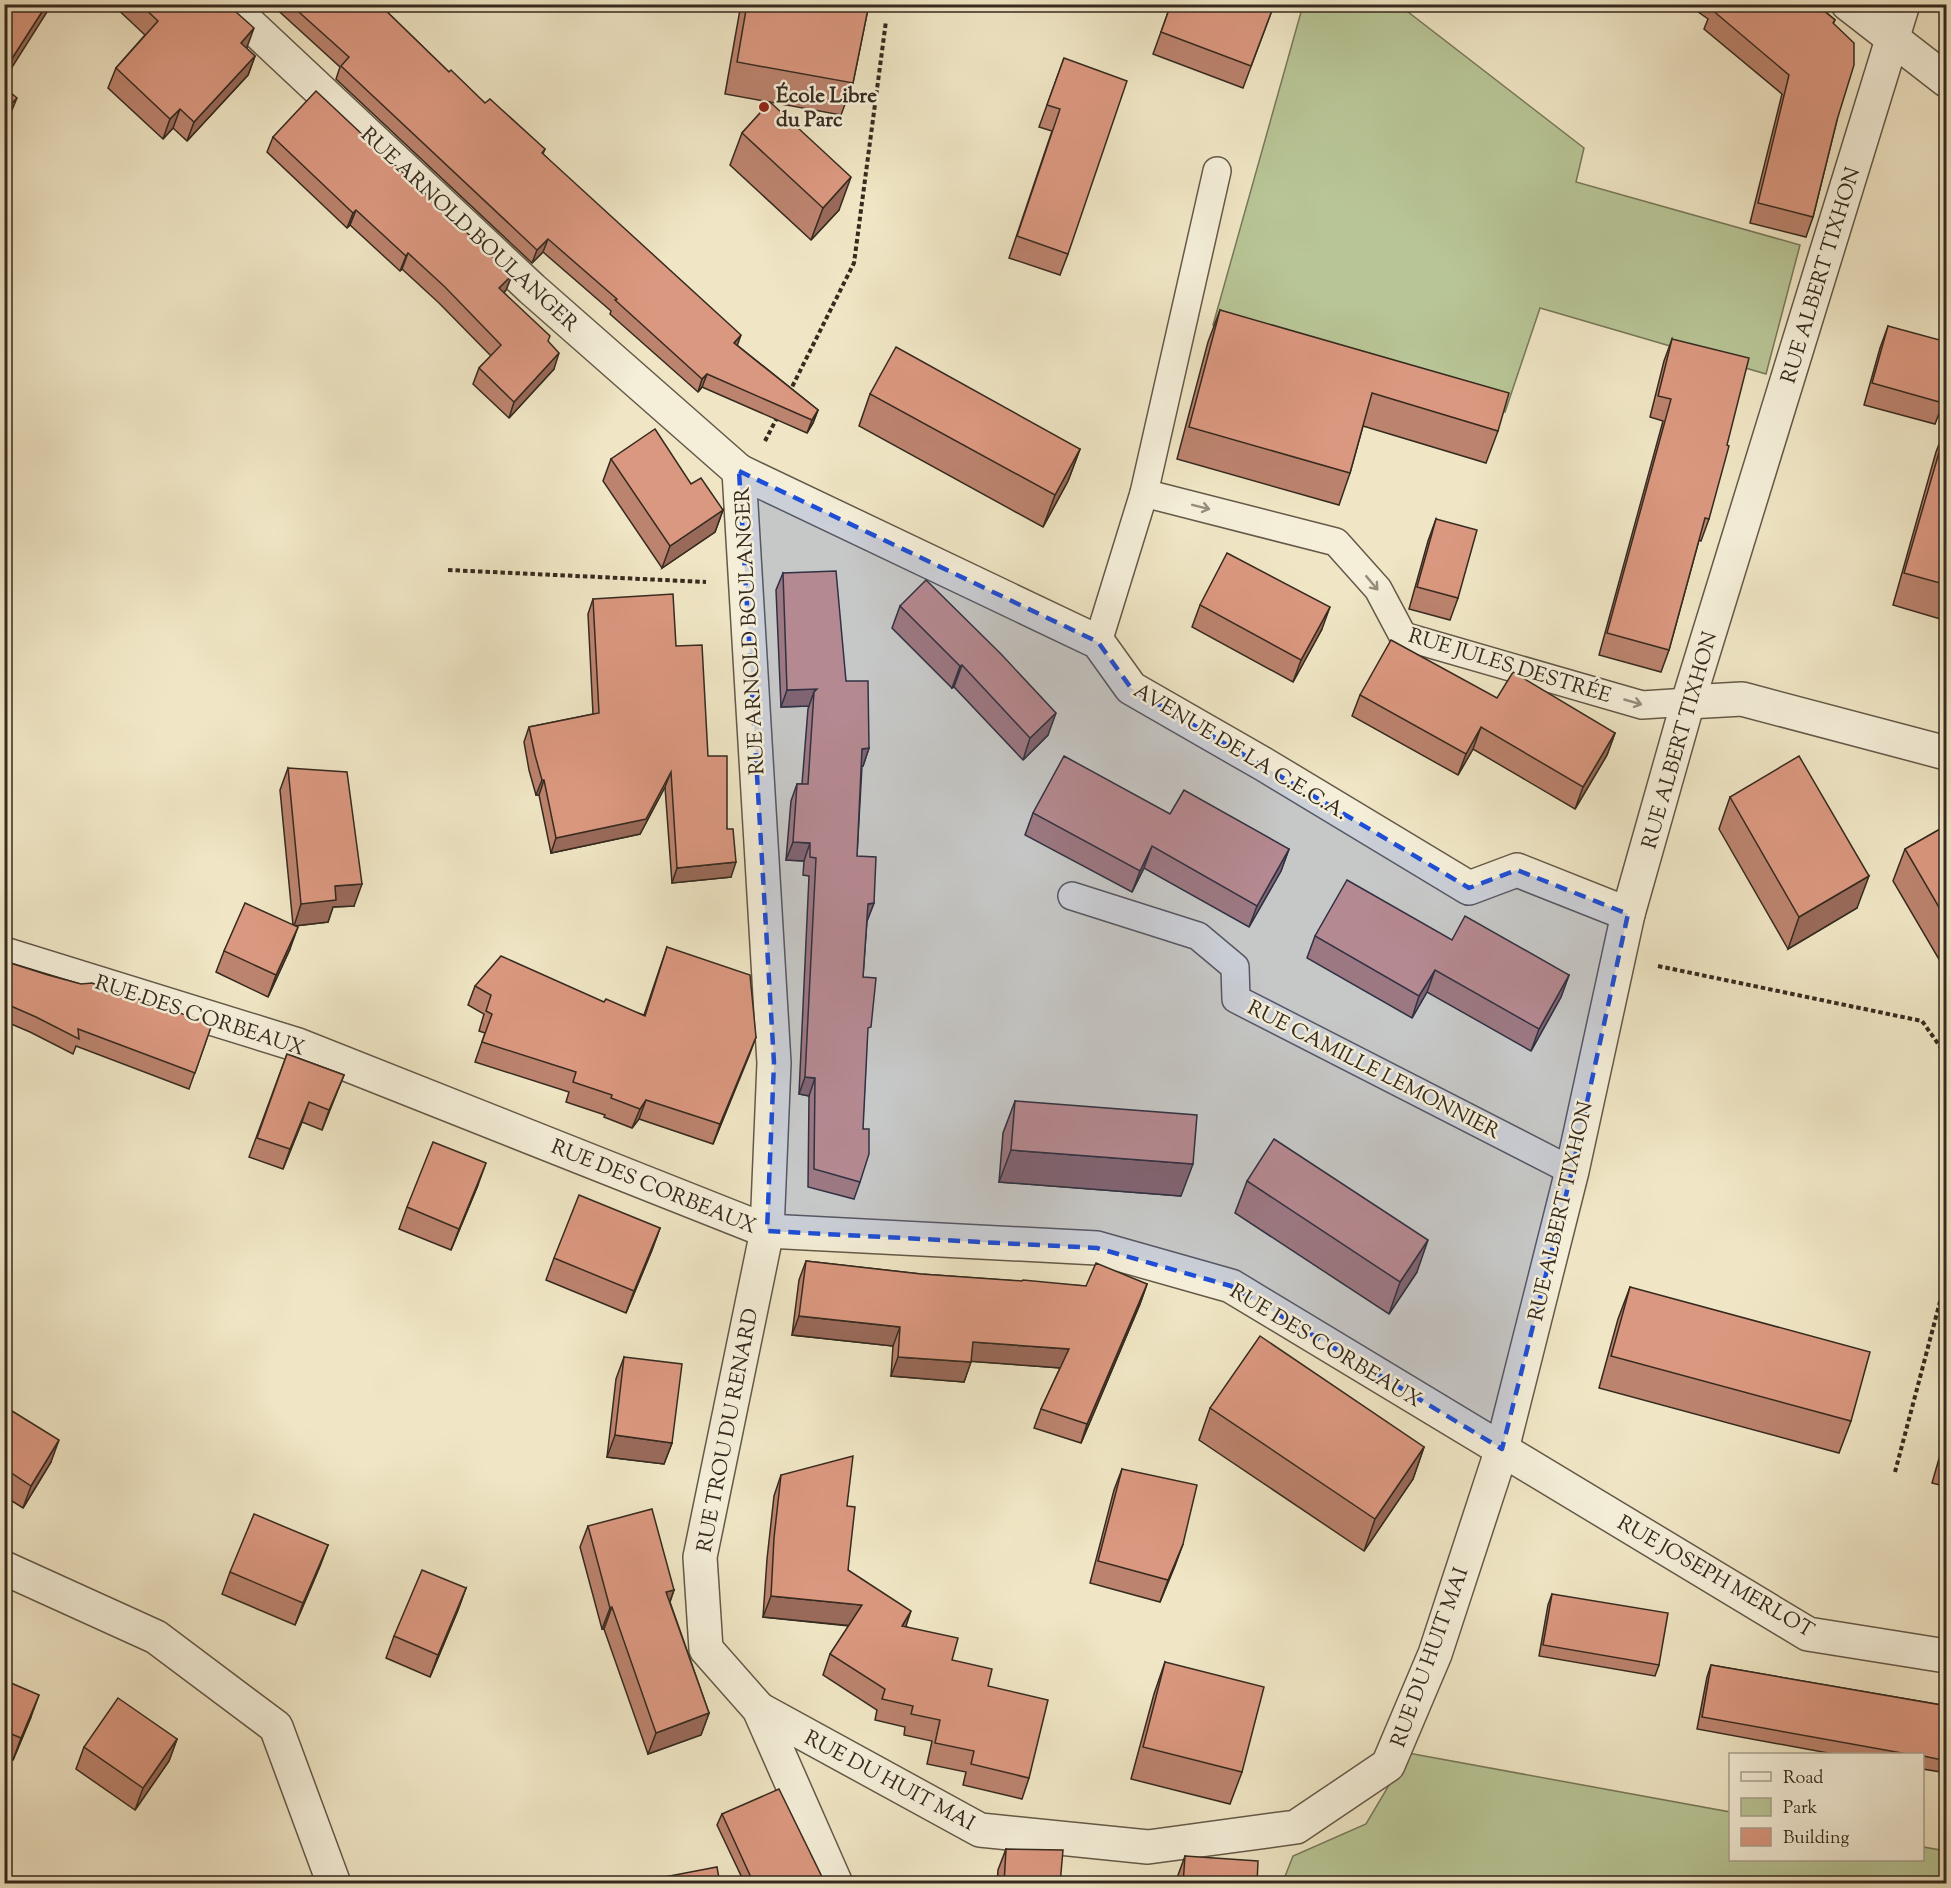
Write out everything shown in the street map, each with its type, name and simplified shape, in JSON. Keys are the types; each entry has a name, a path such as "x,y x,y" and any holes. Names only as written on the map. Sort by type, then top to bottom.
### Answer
{"street":[{"name":"RUE ARNOLD BOULANGER","path":"228,4 532,288 744,473 746,584 774,1063 767,1231"},
{"path":"1848,4 1947,80"},
{"name":"RUE ALBERT TIXHON","path":"1502,1449 1572,1171 1628,914 1688,702 1903,4"},
{"name":"AVENUE DE LA C.E.C.A.","path":"744,473 1098,642 1131,688 1265,765 1469,888 1517,870 1628,914"},
{"path":"1688,702 1742,699 1947,753"},
{"name":"RUE DES CORBEAUX","path":"4,954 298,1045 767,1231 1097,1248 1231,1286 1502,1449"},
{"name":"RUE TROU DU RENARD","path":"767,1231 700,1557 706,1649 759,1709 836,1884"},
{"name":"RUE JOSEPH MERLOT","path":"1502,1449 1808,1634 1947,1656"},
{"name":"RUE DU HUIT MAI","path":"759,1709 980,1830 1148,1847 1296,1827 1388,1765 1435,1654 1502,1449"},
{"path":"4,1568 156,1637 276,1727 334,1884"}],"lane":[{"path":"1098,642 1144,493 1217,171"},
{"name":"RUE JULES DESTRÉE","path":"1144,493 1336,542 1378,589 1403,636 1642,705 1688,702"},
{"name":"RUE CAMILLE LEMONNIER","path":"1072,896 1198,936 1235,967 1236,999 1572,1171"}],"path":[{"path":"786,400 854,263 886,21"},
{"path":"744,473 781,411"},
{"path":"448,570 746,584"},
{"path":"1619,957 1922,1021 1947,1055"},
{"path":"1894,1472 1947,1279"}],"highlighted area":[{"path":"739,471 1098,642 1131,688 1469,888 1517,870 1628,914 1572,1171 1502,1449 1231,1286 1097,1248 767,1231 774,1063"}],"green space":[{"path":"1303,5 1399,5 1584,148 1576,182 1800,245 1766,374 1540,308 1505,412 1213,325"},
{"path":"1408,1753 1729,1812 1729,1861 1924,1861 1924,1847 1946,1851 1946,1884 1282,1884 1293,1856 1366,1824"}],"building":[{"path":"4,4 47,4 4,71"},
{"path":"140,4 227,4 254,28 241,43 255,56 194,122 180,109 170,119 116,68 158,21"},
{"path":"290,4 379,4 449,72 451,70 485,103 490,99 545,149 542,153 741,335 734,343 818,410 812,420 707,374 702,379 615,300 617,299 548,239 537,250 341,66 349,57"},
{"path":"747,4 869,4 853,83 737,62"},
{"path":"1171,4 1274,5 1251,66 1161,32"},
{"path":"1715,4 1816,4 1835,20 1833,23 1854,43 1854,65 1837,120 1813,217 1758,203 1789,75 1711,9"},
{"path":"1064,58 1127,81 1068,254 1017,236 1060,109 1047,105"},
{"path":"4,87 17,98 4,111"},
{"path":"316,91 512,275 499,288 550,336 548,341 559,353 514,402 479,368 501,345 445,287 408,253 406,256 356,210 353,213 273,137"},
{"path":"770,102 851,177 823,208 742,133"},
{"path":"1220,310 1509,393 1498,431 1372,393 1350,473 1189,427"},
{"path":"1888,326 1947,342 1947,392 1943,403 1872,383"},
{"path":"1672,339 1749,358 1727,445 1729,446 1709,519 1705,518 1669,650 1607,633 1671,399 1658,396"},
{"path":"896,347 1080,449 1055,495 870,394"},
{"path":"1947,425 1947,585 1904,573"},
{"path":"655,429 691,484 701,478 723,510 670,546 611,459"},
{"path":"1436,519 1477,530 1458,598 1417,587"},
{"path":"1227,553 1330,607 1301,660 1200,605"},
{"path":"836,571 846,681 868,681 869,748 862,749 857,856 876,857 874,903 868,904 863,977 876,978 871,1027 868,1028 863,1129 869,1129 869,1154 860,1182 814,1169 815,1078 805,1077 816,858 810,857 810,843 793,842 797,784 808,784 814,692 817,689 787,690 783,573"},
{"path":"926,580 1001,654 1056,713 1030,738 962,665 960,666 900,606"},
{"path":"673,594 676,646 702,645 708,756 727,756 727,829 733,829 736,862 677,868 671,772 646,819 556,838 544,780 542,780 535,755 529,727 599,713 593,599"},
{"path":"1391,640 1497,698 1513,672 1615,733 1583,787 1481,727 1466,754 1360,695"},
{"path":"1064,756 1170,814 1184,790 1289,849 1257,906 1152,846 1140,871 1033,813"},
{"path":"1799,756 1869,876 1799,917 1730,797"},
{"path":"288,768 347,772 362,884 335,886 336,900 301,904"},
{"path":"1947,825 1947,921 1905,849"},
{"path":"1347,880 1452,940 1465,916 1569,975 1539,1029 1435,970 1419,996 1315,936"},
{"path":"245,903 298,927 276,975 224,951"},
{"path":"667,947 750,975 756,1037 720,1124 646,1100 640,1109 611,1098 612,1095 573,1082 576,1072 482,1042 492,1014 486,1011 491,995 475,986 501,956 604,1002 606,999 645,1016"},
{"path":"4,961 81,984 92,983 212,1024 195,1073 78,1029 79,1039 4,1003"},
{"path":"287,1054 344,1075 329,1110 309,1102 290,1149 257,1138"},
{"path":"1015,1101 1197,1115 1193,1164 1011,1150"},
{"path":"1274,1139 1428,1240 1400,1282 1247,1181"},
{"path":"433,1142 486,1163 459,1229 407,1207"},
{"path":"579,1195 660,1228 634,1291 554,1258"},
{"path":"806,1261 921,1274 1086,1286 1096,1263 1147,1284 1087,1424 1041,1409 1069,1349 973,1342 971,1362 898,1357 900,1327 799,1316"},
{"path":"1630,1287 1870,1352 1851,1421 1611,1356"},
{"path":"1260,1336 1424,1447 1375,1519 1210,1408"},
{"path":"624,1357 682,1364 672,1443 615,1435"},
{"path":"4,1406 59,1440 31,1486 4,1468"},
{"path":"1947,1440 1947,1452 1943,1451"},
{"path":"853,1456 847,1506 855,1507 848,1570 911,1611 902,1626 958,1638 952,1660 992,1669 988,1686 1048,1700 1029,1778 971,1764 974,1751 935,1743 940,1720 911,1714 913,1706 882,1699 885,1689 830,1654 862,1605 771,1596 781,1475"},
{"path":"1122,1469 1197,1485 1183,1544 1168,1580 1098,1561"},
{"path":"652,1509 674,1590 666,1592 709,1713 656,1733 612,1607 610,1608 588,1526"},
{"path":"254,1514 328,1545 303,1603 230,1572"},
{"path":"422,1570 466,1588 438,1655 394,1636"},
{"path":"1552,1594 1668,1613 1659,1665 1543,1645"},
{"path":"1165,1662 1264,1687 1242,1772 1143,1747"},
{"path":"1711,1665 1947,1706 1947,1761 1924,1756 1924,1753 1902,1753 1702,1717"},
{"path":"4,1680 39,1695 21,1738 4,1731"},
{"path":"118,1698 177,1739 143,1788 84,1747"},
{"path":"779,1789 824,1881 801,1884 754,1884 722,1814"},
{"path":"1006,1849 1063,1850 1060,1884 1004,1884"},
{"path":"1185,1856 1258,1861 1257,1884 1183,1884"},
{"path":"717,1867 720,1884 638,1884 638,1882"}],"place":[{"name":"École Libre du Parc","path":"764,107"}]}
